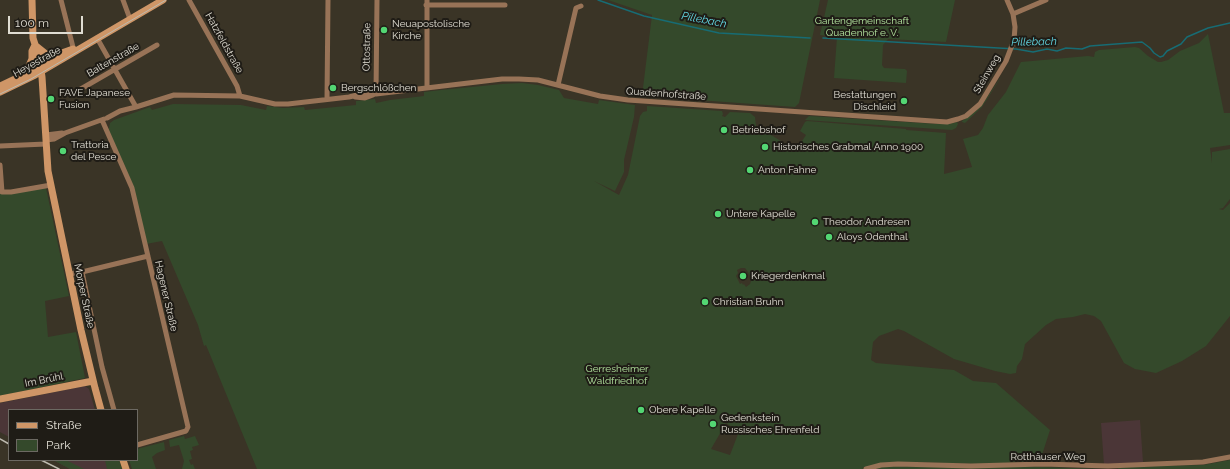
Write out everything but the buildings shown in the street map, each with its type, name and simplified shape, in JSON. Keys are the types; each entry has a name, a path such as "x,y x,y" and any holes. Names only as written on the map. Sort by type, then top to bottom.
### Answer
{"main road":[{"name":"Morper Straße","path":"32,0 32,24 35,45 41,68 47,163 69,274 93,381 102,409"},
{"name":"Heyestraße","path":"0,92 163,0"},
{"path":"26,73 32,59 32,51 35,45 46,54 58,54"},
{"name":"Heyestraße","path":"0,86 26,73 41,68 58,54 74,50"},
{"name":"Im Brühl","path":"0,400 93,381"}],"street":[{"path":"61,0 74,50"},
{"path":"123,0 130,19"},
{"name":"Hatzfeldstraße","path":"190,0 237,86 240,96"},
{"path":"327,99 328,0"},
{"name":"Ottostraße","path":"376,94 377,0"},
{"path":"1007,0 1013,14 1046,0"},
{"path":"427,88 426,2 505,5"},
{"path":"558,85 576,8 581,6"},
{"name":"Steinweg","path":"958,119 970,113 980,104 1001,71 1012,44 1015,27 1013,14"},
{"path":"97,38 136,108"},
{"name":"Baltenstraße","path":"78,90 157,45"},
{"name":"Quadenhofstraße","path":"0,146 46,139 105,119 120,111 136,108 174,95 240,96 282,104 365,93 376,94 509,79 538,80 600,96 628,100 926,121 947,122 958,119"},
{"name":"Hagener Straße","path":"105,119 132,188 188,429 178,434 138,445"},
{"path":"0,165 2,192 11,192 51,185"},
{"path":"69,274 148,256"},
{"name":"Morper Straße","path":"82,272 102,367 114,409"},
{"name":"Rotthäuser Weg","path":"866,469 881,465 906,463 971,466 1043,464 1108,466 1203,462 1230,457"}],"shaded area":[{"path":"85,386 89,389 95,409 8,409 8,436 0,432 0,403"},
{"path":"1140,420 1143,462 1104,465 1101,423"},
{"path":"55,461 109,461 111,469 70,469"}],"green space":[{"path":"608,0 820,0 799,103 795,107 642,96 652,15"},
{"name":"Gartengemeinschaft Quadenhof e. V.","path":"828,0 955,0 946,42 888,39 883,45 882,65 884,68 905,69 907,71 906,83 834,78 837,37 820,35"},
{"name":"Gerresheimer Waldfriedhof","path":"1208,34 1224,113 1230,113 1230,145 1210,148 1212,163 1212,152 1230,149 1230,199 1223,208 1219,209 1223,210 1230,203 1230,316 1206,346 1182,361 1156,373 1135,369 1124,363 1101,321 1094,316 1085,314 1056,319 1046,325 1025,344 1022,359 1017,366 1016,373 1010,374 954,359 898,329 879,336 873,342 871,360 876,363 954,370 973,381 996,383 1050,430 1041,458 1028,462 980,464 910,462 872,465 862,468 864,469 257,469 206,345 204,346 198,325 162,241 146,244 135,195 108,129 110,123 114,120 150,107 152,110 173,104 241,105 266,110 267,106 283,108 304,107 305,110 356,105 356,101 375,99 376,103 424,96 424,92 522,83 559,90 564,98 598,104 599,100 635,105 634,117 624,160 624,172 615,191 594,181 619,195 628,175 640,116 643,112 647,111 647,106 722,111 722,116 725,117 730,112 750,113 755,117 756,126 796,150 806,135 800,131 807,121 946,133 944,174 972,167 963,139 978,135 983,128 988,115 1006,92 1021,62 1088,56 1094,57 1095,52 1099,50 1135,47 1139,48 1158,62 1161,62 1168,60 1180,51 1199,43","holes":["745,268 751,278 750,284 746,287 744,284 740,284 736,276 738,273 737,270","726,423 735,429 736,426 740,429 730,455 711,449"]},
{"path":"1001,77 982,107 965,123 962,122 982,105"},
{"path":"809,116 938,124 957,122 958,124 956,128 952,130 805,120"},
{"path":"46,188 69,296 45,301 48,337 76,332 85,378 0,396 0,193"},
{"path":"184,436 185,439 195,436 199,445 192,447 193,450 190,451 192,459 189,460 195,469 182,469 184,461 179,445 170,447 169,440"},
{"path":"164,442 165,450 152,457 156,469 132,469 129,461 138,461 138,449"},
{"path":"1230,460 1230,469 1118,469 1119,467 1203,465"},
{"path":"55,461 68,461 84,469 70,469"},
{"path":"105,461 119,461 122,469 107,469"},
{"path":"884,466 1044,467 1101,469 871,469"}],"waterway":[{"name":"Pillebach","path":"598,0 644,16 719,33 810,38"},
{"name":"Pillebach","path":"823,38 1016,49 1033,52 1047,49 1057,51 1066,48 1082,49 1090,46 1142,42 1160,57 1167,51 1181,44 1187,37 1208,28 1230,23"}],"tram line":[{"path":"0,94 31,79 166,0"}],"railway":[{"path":"0,439 8,443"},
{"path":"43,461 59,469"}],"place":[{"name":"Neuapostolische Kirche","path":"384,30"},
{"name":"Bergschlößchen","path":"333,88"},
{"name":"FAVE Japanese Fusion","path":"51,99"},
{"name":"Bestattungen Dischleid","path":"904,101"},
{"name":"Betriebshof","path":"724,130"},
{"name":"Historisches Grabmal Anno 1900","path":"765,147"},
{"name":"Trattoria del Pesce","path":"63,151"},
{"name":"Anton Fahne","path":"750,170"},
{"name":"Untere Kapelle","path":"718,214"},
{"name":"Theodor Andresen","path":"815,222"},
{"name":"Aloys Odenthal","path":"829,237"},
{"name":"Kriegerdenkmal","path":"743,276"},
{"name":"Christian Bruhn","path":"705,302"},
{"name":"Obere Kapelle","path":"641,410"},
{"name":"Gedenkstein Russisches Ehrenfeld","path":"713,424"}]}
